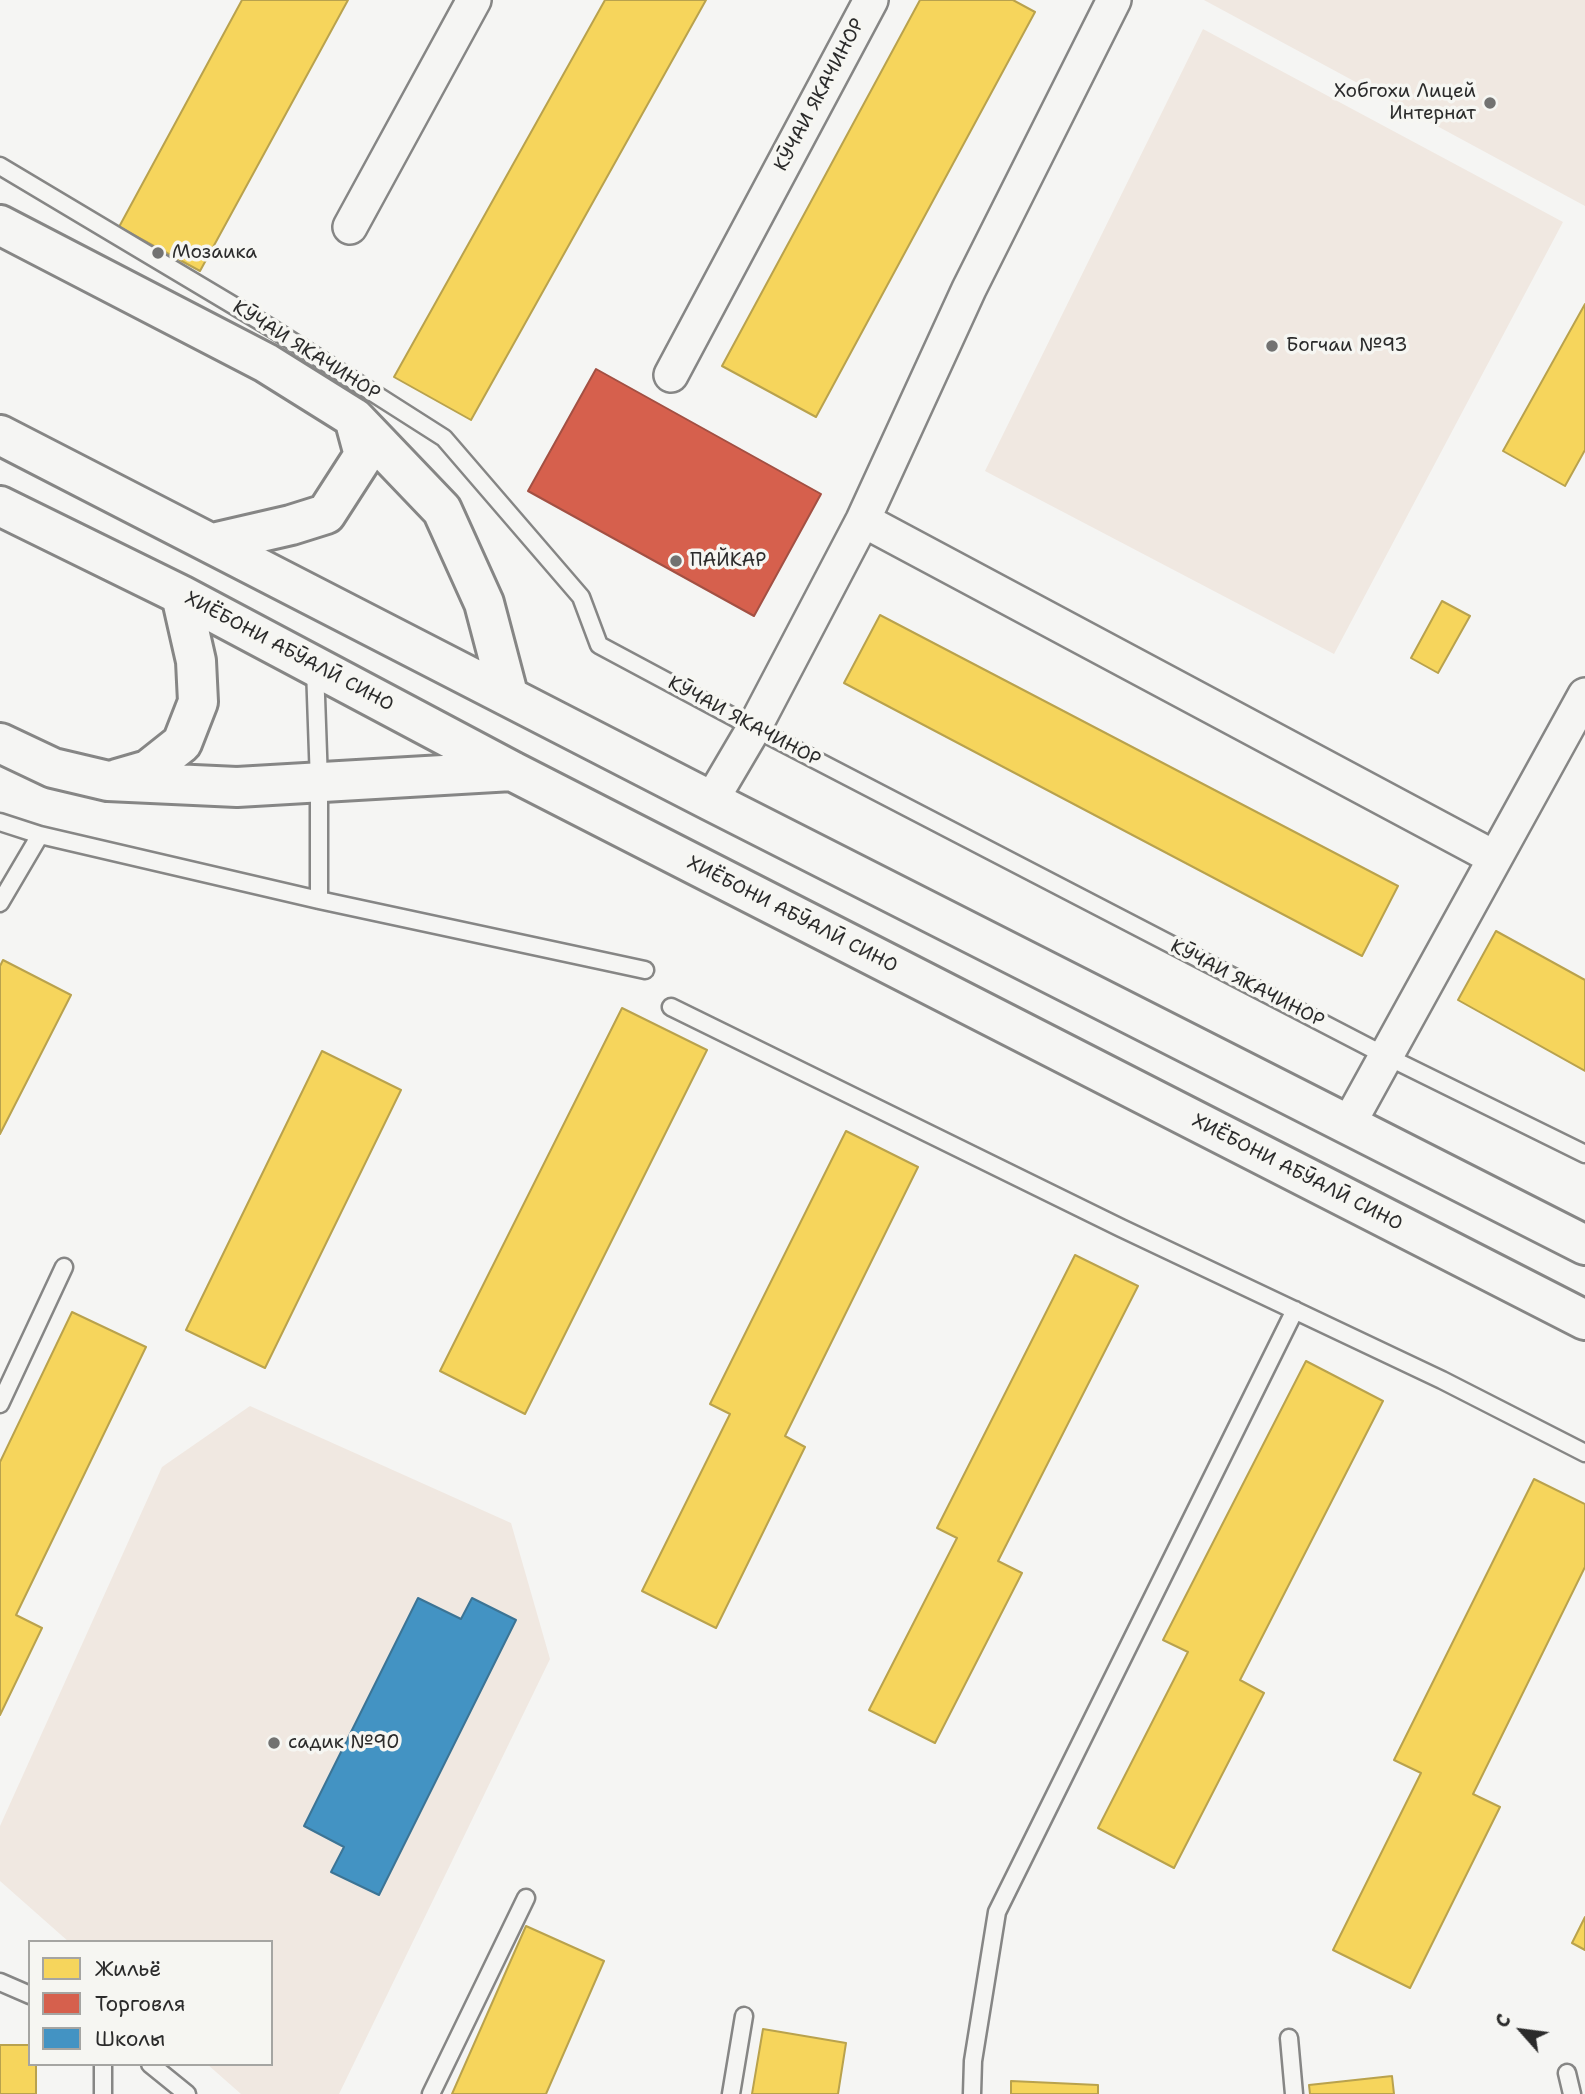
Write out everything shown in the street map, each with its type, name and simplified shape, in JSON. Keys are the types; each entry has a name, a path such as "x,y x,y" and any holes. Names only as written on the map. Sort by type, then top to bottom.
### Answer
{"main road":[{"path":"0,225 266,363 354,418 442,510 484,603 508,694"},
{"path":"213,543 326,514 364,456 354,418"},
{"path":"0,435 1585,1245"},
{"name":"ХИЁБОНИ АБӮАЛӢ СИНО","path":"0,506 181,595 512,771 1585,1320"},
{"path":"108,781 148,770 182,743 198,702 196,661 181,595"},
{"path":"0,743 53,768 108,781 237,787 512,771"}],"street":[{"path":"350,227 474,0"},
{"name":"КӮЧАИ ЯКАЧИНОР","path":"671,375 870,0"},
{"path":"711,800 754,728 863,520 970,289 1114,0"},
{"path":"863,520 1495,858"},
{"path":"1348,1125 1585,695"}],"lane":[{"name":"КӮЧАИ ЯКАЧИНОР","path":"0,166 274,329 444,438 581,597 599,645 1386,1056 1585,1154"},
{"path":"315,666 319,900"},
{"path":"0,822 40,835 319,900 645,970"},
{"path":"0,903 40,835"},
{"path":"671,1007 1121,1228 1442,1380 1585,1453"},
{"path":"0,1404 64,1268"},
{"path":"972,2094 973,2061 998,1912 1295,1310"},
{"path":"431,2094 526,1898"},
{"path":"0,1982 28,1994"},
{"path":"731,2094 744,2016"},
{"path":"1289,2038 1294,2094"},
{"path":"103,2066 103,2094"},
{"path":"152,2066 187,2094"},
{"path":"1567,2073 1572,2094"}],"shaded area":[{"name":"Хобгохи Лицей Интернат","path":"1204,0 1585,0 1585,206"},
{"name":"Богчаи №93","path":"1203,29 1563,222 1334,654 985,471"},
{"name":"садик №90","path":"250,1406 511,1523 550,1659 339,2094 241,2094 209,2066 273,2066 273,1940 67,1940 0,1881 0,1826 162,1467"}],"building: Жильё":[{"path":"242,0 348,0 200,271 119,227"},
{"path":"605,0 706,0 471,420 394,377"},
{"path":"920,0 1013,0 1035,12 816,417 722,366"},
{"path":"1585,304 1585,450 1565,486 1503,451"},
{"path":"1442,601 1470,616 1438,673 1411,658"},
{"path":"880,615 1398,886 1362,956 844,683"},
{"path":"1496,931 1585,980 1585,1071 1458,1000"},
{"path":"3,960 71,995 0,1134 0,966"},
{"path":"622,1008 707,1050 525,1414 440,1371"},
{"path":"322,1051 401,1090 265,1368 186,1330"},
{"path":"846,1131 918,1167 785,1436 805,1447 716,1628 642,1591 730,1414 710,1404"},
{"path":"1075,1255 1138,1286 998,1561 1022,1573 935,1743 869,1710 957,1538 937,1528"},
{"path":"72,1312 146,1347 16,1615 42,1628 0,1715 0,1462"},
{"path":"1306,1361 1383,1401 1240,1680 1264,1693 1174,1868 1098,1828 1188,1652 1163,1640"},
{"path":"1534,1479 1585,1504 1585,1567 1473,1794 1500,1807 1410,1988 1333,1950 1421,1773 1394,1760"},
{"path":"1585,1917 1585,1950 1572,1943"},
{"path":"526,1926 604,1961 546,2094 452,2094"},
{"path":"763,2029 846,2043 838,2094 752,2094"},
{"path":"0,2045 28,2045 28,2066 36,2066 36,2094 0,2094"},
{"path":"1392,2076 1394,2094 1310,2094 1309,2085"},
{"path":"1011,2081 1098,2085 1098,2094 1011,2094"}],"building: Торговля":[{"path":"596,369 821,494 754,616 528,491"}],"building: Школы":[{"path":"418,1598 461,1619 472,1598 516,1620 379,1895 331,1872 344,1847 304,1826"}],"place":[{"name":"Хобгохи Лицей Интернат","path":"1490,103"},
{"name":"Мозаика","path":"158,253"},
{"name":"Богчаи №93","path":"1272,346"},
{"name":"ПАЙКАР","path":"676,561"},
{"name":"садик №90","path":"274,1743"}]}
